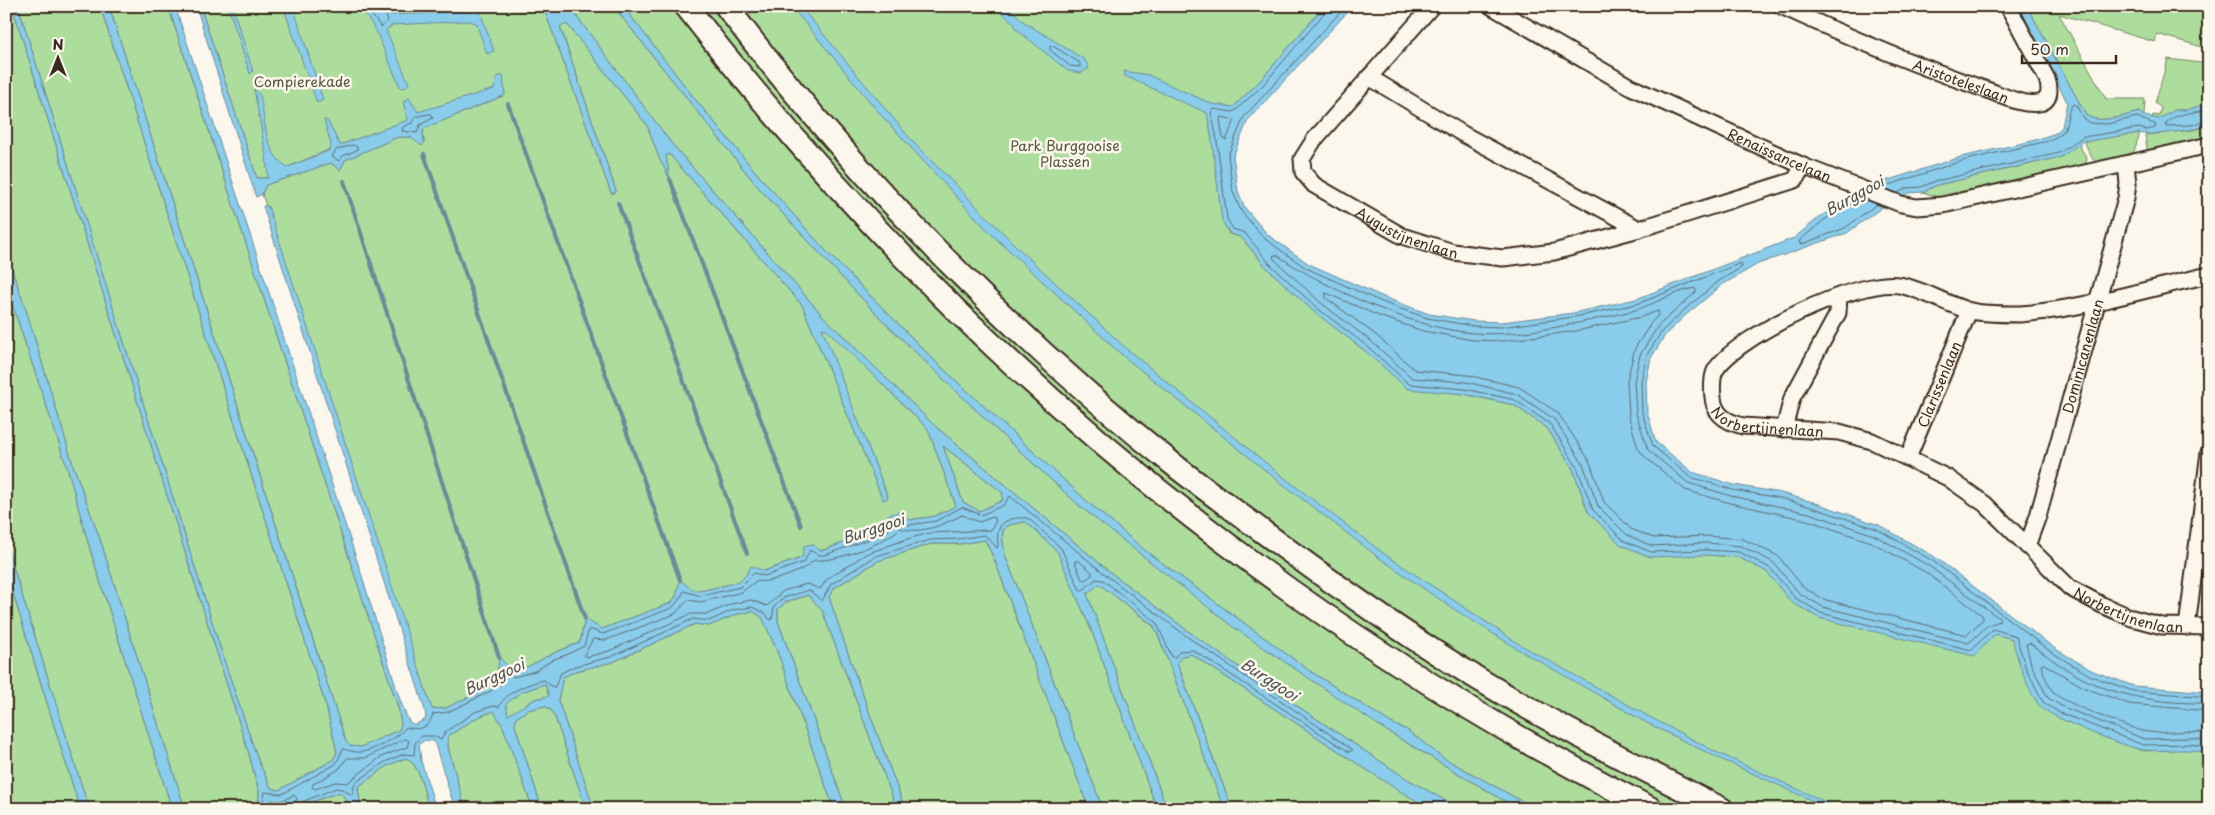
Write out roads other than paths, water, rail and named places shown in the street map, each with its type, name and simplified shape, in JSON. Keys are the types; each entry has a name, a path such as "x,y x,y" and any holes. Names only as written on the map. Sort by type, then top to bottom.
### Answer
{"highway":[{"path":"686,6 734,68 788,132 902,258 962,318 1056,405 1161,494 1301,599 1381,653 1511,734 1652,809"},
{"path":"726,6 758,48 866,174 982,294 1076,381 1179,469 1325,578 1454,664 1595,745 1722,809"}],"street":[{"name":"Augustijnenlaan","path":"1432,6 1314,140 1302,159 1303,172 1314,185 1394,231 1453,252 1503,258 1554,252 1795,180 1803,166"},
{"name":"Renaissancelaan","path":"1491,6 1629,86 1803,166 1901,204 1917,207 1943,205 2209,145"},
{"name":"Aristoteleslaan","path":"1781,6 1849,37 1976,86 2028,104 2041,103 2048,97 2050,89 2047,79 2008,6"},
{"path":"1369,77 1463,134 1639,228"},
{"name":"Dominicanenlaan","path":"2028,546 2126,198 2128,184 2126,164"},
{"name":"Norbertijnenlaan","path":"2209,275 2061,309 2018,314 1969,311 1900,285 1865,288 1839,296 1794,315 1771,327 1733,352 1714,372 1712,396 1715,408 1721,417 1743,426 1839,432 1872,441 1948,478 1985,504 2070,588 2132,618 2155,624 2209,627"},
{"path":"1784,429 1792,398 1838,313 1839,296"},
{"name":"Clarissenlaan","path":"1908,458 1969,311"},
{"path":"2187,627 2209,452"}],"water":[{"path":"12,6 18,6 225,663 258,760 271,788 279,790 333,760 337,752 326,706 100,6 109,6 346,742 350,746 361,747 399,730 401,724 398,707 168,6 175,6 361,573 400,700 409,722 415,725 426,719 425,710 263,206 268,206 432,709 446,708 487,688 497,680 499,657 514,672 580,642 585,619 602,629 671,603 676,596 680,580 692,589 700,591 739,582 751,566 764,571 802,558 804,546 813,544 819,550 824,550 882,529 889,523 888,515 898,512 910,520 935,516 956,506 928,429 826,329 822,328 888,498 883,500 802,305 669,154 666,156 670,179 659,158 647,125 567,24 560,27 616,191 611,193 543,6 569,6 672,144 823,316 936,427 1115,576 1192,634 1404,777 1460,809 1430,809 1390,785 1191,654 1182,656 1177,663 1232,809 1224,809 1157,632 1153,625 1099,584 1087,594 1167,809 1157,809 1092,632 1057,551 1026,522 1010,525 1004,530 1005,555 1103,809 1089,809 994,559 985,540 959,544 931,544 878,561 834,588 829,597 905,809 897,809 822,610 808,595 786,602 778,609 778,621 846,809 834,809 777,651 762,617 752,611 735,615 709,626 695,624 613,662 576,671 563,677 558,700 594,809 586,809 556,720 552,711 545,706 528,710 516,718 515,725 542,809 533,809 503,727 494,711 478,717 448,736 448,747 465,809 455,809 434,741 425,740 419,744 421,761 436,809 429,809 419,773 406,758 387,766 358,787 361,809 349,809 341,793 337,793 317,800 300,809 244,809 259,801 259,792 249,754","holes":["943,446 1003,493 1002,501 979,511 963,502","545,684 549,696 535,699 508,715 506,704 521,692"]},
{"path":"196,6 200,6 257,178 268,178 254,89 260,95 270,146 280,162 288,167 330,150 331,144 324,120 327,120 340,145 408,120 403,102 409,98 418,112 494,89 497,77 503,75 505,95 423,129 424,143 422,146 410,137 398,137 345,160 340,170 331,163 266,185 262,194 256,197"},
{"path":"228,6 232,6 253,71 250,74"},
{"path":"283,6 293,6 323,100 317,103"},
{"path":"349,6 387,6 390,15 472,11 471,6 478,6 494,51 487,54 476,23 468,21 393,25 386,30 409,84 404,88 400,87 375,29 364,13"},
{"path":"613,6 623,6 695,99 759,176 826,251 937,363 1089,503 1147,552 1307,669 1391,723 1407,730 1442,757 1536,809 1518,809 1387,731 1233,627 1083,509 1002,435 882,320 836,271 757,186"},
{"path":"791,6 800,6 913,142 1020,250 1128,350 1282,476 1383,553 1519,644 1716,752 1841,809 1831,809 1714,756 1647,723 1516,648 1449,606 1378,557 1271,475 1122,355 988,231 880,114"},
{"path":"993,6 1008,6 1024,22 1085,60 1089,68 1081,73 1068,71 1016,29 1014,23"},
{"path":"1324,6 1353,6 1248,120 1233,156 1238,191 1245,208 1268,235 1309,264 1386,298 1429,314 1474,321 1502,322 1573,313 1636,299 1794,238 1821,216 1879,183 1961,157 2032,141 2056,133 2062,127 2067,102 2019,6 2027,6 2086,115 2091,118 2105,119 2140,112 2144,116 2159,119 2175,110 2186,110 2209,103 2209,126 2184,131 2139,133 2089,141 2085,140 2061,157 1937,185 1923,192 1908,193 1884,206 1847,233 1758,264 1722,285 1666,334 1651,358 1646,382 1647,412 1656,442 1692,472 1734,485 1781,493 1813,502 1879,525 1935,557 2054,648 2093,671 2134,686 2209,692 2209,753 2192,750 2144,750 2136,748 2090,732 2046,711 2031,693 2012,639 1995,634 1974,656 1819,618 1791,602 1767,572 1738,557 1706,555 1650,557 1621,545 1588,512 1573,469 1547,428 1514,405 1464,394 1408,389 1364,350 1314,312 1265,266 1241,237 1230,234 1222,221 1207,113 1125,76 1124,71 1148,75 1212,104 1233,107 1259,82"},
{"path":"6,252 27,313 74,468 99,536 185,809 172,809 89,546 68,470 6,286"},
{"path":"6,544 89,809 80,809 6,571"}],"waterway":[{"path":"508,104 680,580"},
{"path":"424,154 585,619"},
{"path":"670,179 801,526"},
{"name":"Burggooi","path":"344,181 499,657"},
{"path":"618,203 747,553"}],"park label":[{"name":"Compierekade","path":"302,81"},
{"name":"Park Burggooise Plassen","path":"1065,154"}]}
